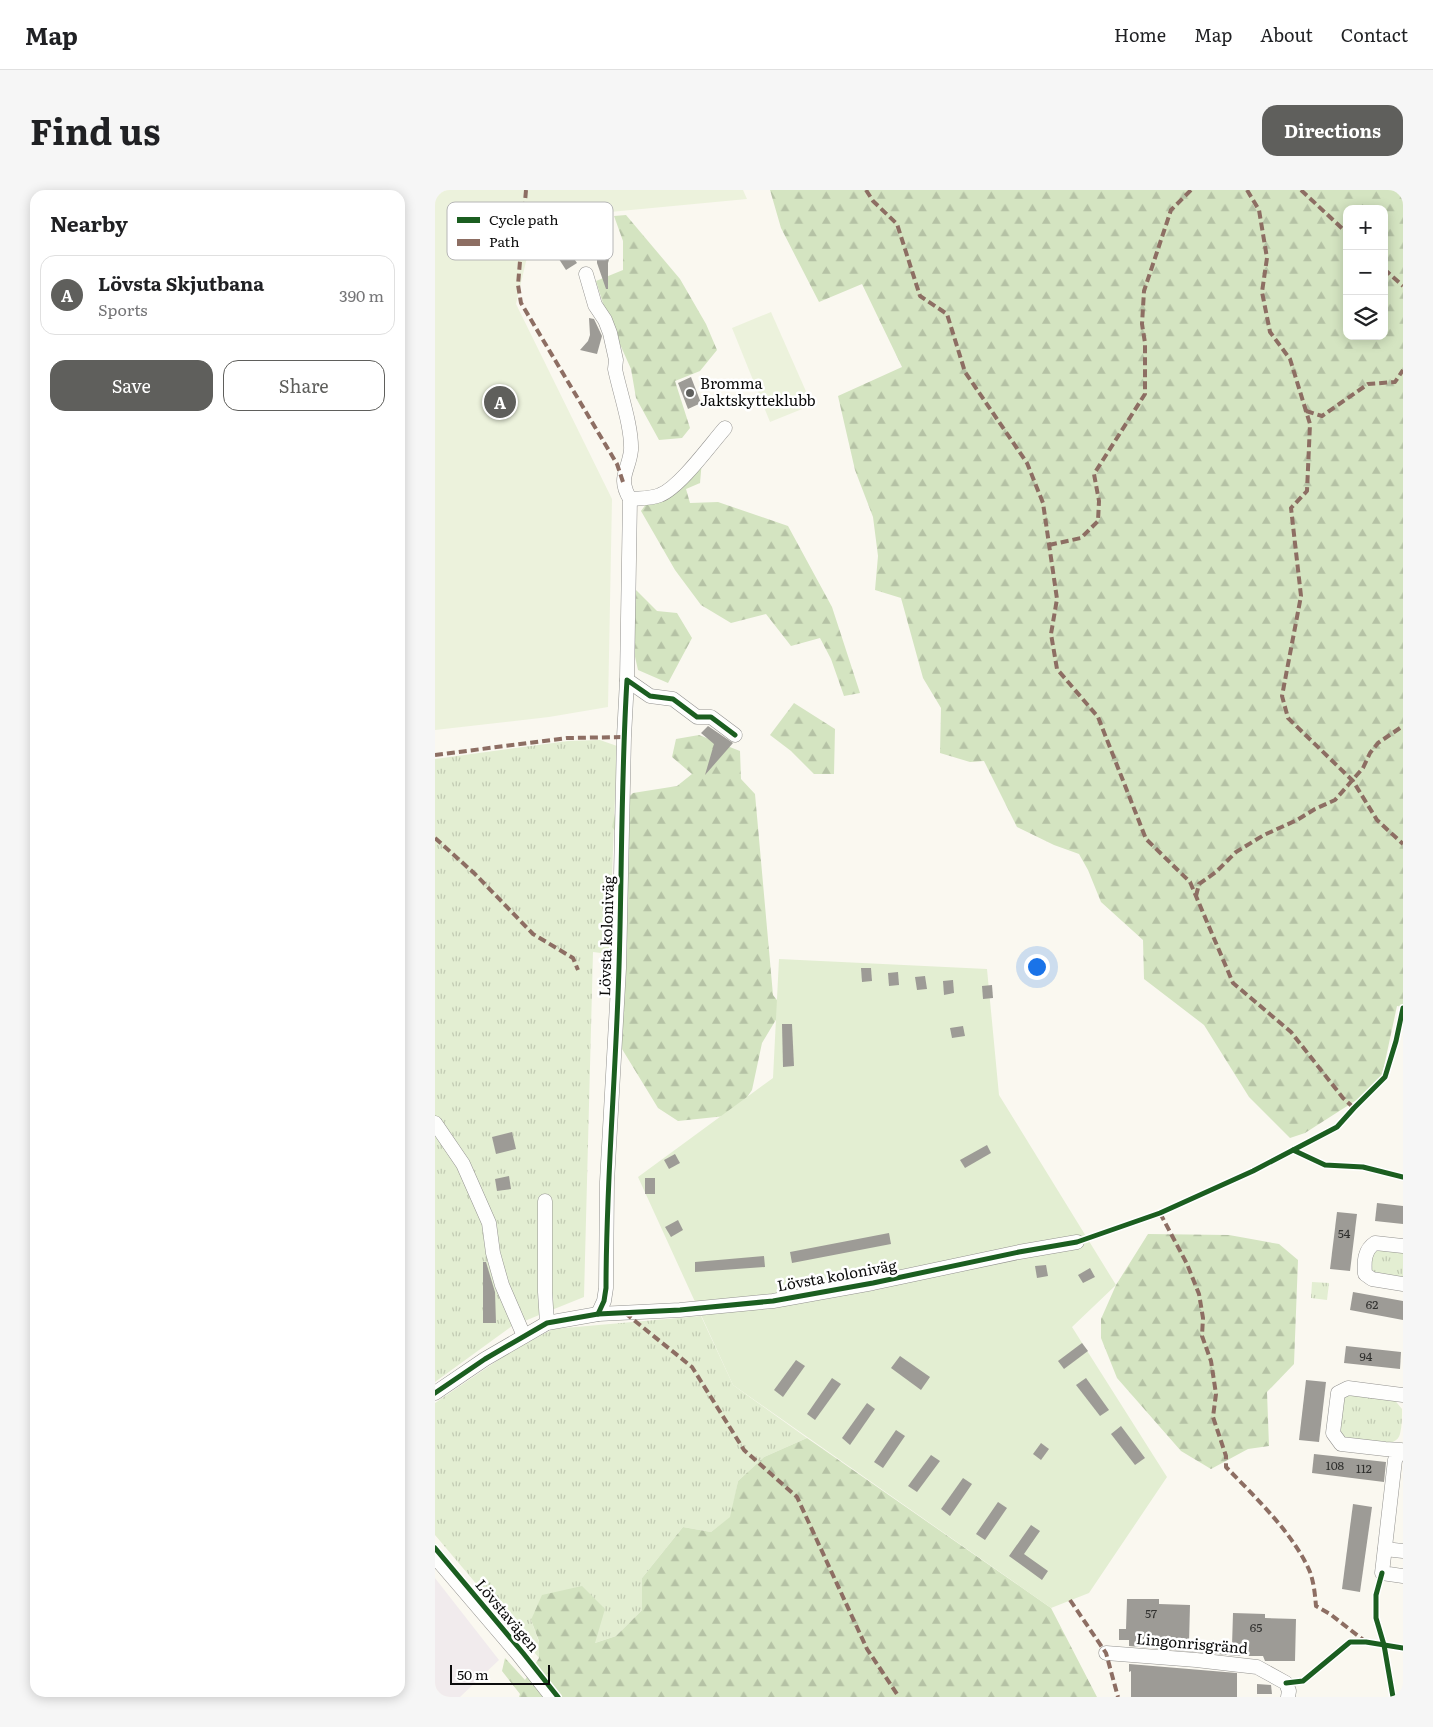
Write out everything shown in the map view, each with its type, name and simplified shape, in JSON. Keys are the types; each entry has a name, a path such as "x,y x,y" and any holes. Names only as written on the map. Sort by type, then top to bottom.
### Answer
{"street":[{"name":"Lövsta koloniväg","path":"586,274 595,306 605,320 610,333 616,360 615,370 630,435 631,449 623,482 629,499 627,680 623,737 619,968 601,1251 604,1301 598,1314"},
{"path":"629,499 651,498 662,495 691,468 725,428"},
{"path":"627,680 650,696 673,699 697,717 711,717 735,735"},
{"path":"603,1104 611,1116"},
{"path":"435,1123 463,1164 489,1224 493,1253 502,1285 524,1336"},
{"path":"545,1201 547,1323"},
{"name":"Lövsta koloniväg","path":"435,1393 485,1359 547,1323 598,1314 680,1310 773,1301 1077,1242"},
{"path":"1403,1246 1375,1243 1369,1246 1364,1263 1365,1274 1372,1279 1403,1284"},
{"path":"1402,1450 1341,1444 1333,1433 1338,1393 1348,1388 1403,1395"},
{"path":"1403,1436 1402,1450 1395,1460 1382,1573 1403,1576"},
{"path":"1385,1548 1403,1551"},
{"name":"Lövstavägen","path":"435,1557 552,1697"},
{"name":"Lingonrisgränd","path":"1106,1654 1196,1660 1257,1667 1286,1683 1289,1691 1288,1697"}],"shaded area":[{"path":"435,1578 499,1660 460,1697 435,1697"}],"green space":[{"path":"435,190 743,190 747,199 613,212 613,202 447,202 447,260 526,260 516,304 612,499 608,707 549,717 435,730"},
{"path":"770,190 1403,190 1403,1007 1397,1006 1380,1085 1305,1133 1290,1138 1249,1097 1204,1025 1144,979 1143,940 1101,902 1088,870 1079,854 1054,845 1017,827 984,761 970,762 940,753 941,708 923,678 901,598 875,590 878,556 873,517 855,470 838,396 902,367 862,284 819,302 781,228"},
{"path":"626,215 680,279 706,324 717,350 700,371 675,381 690,428 682,438 659,440 636,398 631,369 606,313 596,281 623,270 623,241 614,216"},
{"path":"771,312 812,405 770,422 732,328"},
{"path":"702,460 700,483 686,489 690,503 718,502 788,526 832,607 860,693 844,696 831,659 820,638 791,646 766,614 731,623 701,605 675,570 641,511 654,493"},
{"path":"635,589 657,611 677,613 692,638 668,683 638,670 631,639"},
{"path":"794,703 835,729 834,774 814,774 791,751 770,735"},
{"path":"699,735 740,751 741,779 755,794 773,995 783,1008 762,1043 752,1090 735,1115 678,1121 658,1108 622,1049 625,842 612,827 616,809 633,793 677,786 692,774 672,757 676,739"},
{"path":"600,740 617,746 609,954 593,952 584,1297 512,1326 435,1382 435,759 568,741"},
{"path":"779,959 987,969 999,1095 1116,1285 1072,1327 1167,1477 1089,1593 1051,1608 733,1385 638,1177 773,1078"},
{"path":"1148,1234 1229,1235 1279,1244 1298,1260 1294,1364 1267,1392 1269,1446 1248,1449 1211,1469 1181,1451 1117,1378 1101,1338 1101,1319 1116,1285"},
{"path":"1403,1248 1403,1282 1370,1275 1371,1250"},
{"path":"1312,1282 1329,1283 1327,1300 1311,1298"},
{"path":"701,1316 733,1385 807,1438 764,1457 738,1481 731,1517 711,1532 683,1527 642,1578 642,1610 616,1636 595,1643 531,1620 539,1642 539,1658 435,1535 435,1403 513,1350 553,1329"},
{"path":"1345,1395 1393,1398 1402,1409 1401,1431 1397,1439 1385,1444 1377,1444 1348,1439 1342,1436 1339,1431 1339,1423"},
{"path":"807,1438 1051,1608 1097,1697 519,1697 520,1694 502,1671 505,1658 525,1680 539,1658 539,1641 531,1620 542,1595 582,1586 605,1609 595,1643 616,1636 642,1610 642,1578 683,1527 711,1532 730,1517 738,1481 764,1457"}],"building":[{"path":"560,260 575,260 577,263 566,270"},
{"path":"597,260 609,260 608,289 606,289"},
{"path":"589,318 594,319 602,336 597,354 580,350 588,341 590,335"},
{"name":"Bromma Jaktskytteklubb","path":"691,377 701,403 688,409 678,383"},
{"path":"708,726 733,743 705,775 714,744 701,733"},
{"path":"861,968 871,968 872,981 862,982"},
{"path":"898,972 899,985 889,986 888,973"},
{"path":"925,976 927,989 917,990 915,977"},
{"path":"953,980 954,993 944,995 943,981"},
{"path":"992,985 993,998 983,999 982,986"},
{"path":"782,1024 792,1024 794,1066 783,1067"},
{"path":"963,1026 965,1036 952,1038 950,1028"},
{"path":"512,1132 516,1149 496,1154 492,1137"},
{"path":"987,1145 991,1153 965,1168 960,1160"},
{"path":"675,1154 680,1163 669,1169 664,1160"},
{"path":"509,1176 511,1189 497,1191 495,1179"},
{"path":"645,1178 655,1178 655,1194 645,1194"},
{"path":"1377,1203 1403,1206 1403,1224 1375,1221"},
{"path":"1337,1212 1357,1214 1350,1271 1330,1269"},
{"path":"678,1220 683,1230 671,1237 665,1227"},
{"path":"889,1233 891,1244 792,1263 790,1252"},
{"path":"764,1256 765,1267 695,1272 695,1262"},
{"path":"483,1262 486,1262 495,1292 496,1323 483,1323"},
{"path":"1046,1265 1048,1276 1037,1278 1035,1266"},
{"path":"1090,1268 1095,1277 1083,1283 1078,1275"},
{"path":"1353,1292 1403,1301 1403,1320 1350,1310"},
{"path":"1082,1343 1088,1351 1064,1369 1058,1361"},
{"path":"1346,1346 1401,1352 1400,1369 1344,1363"},
{"path":"900,1356 930,1377 921,1390 891,1368"},
{"path":"796,1360 805,1366 783,1397 774,1390"},
{"path":"832,1378 841,1384 815,1420 807,1414"},
{"path":"1086,1378 1109,1410 1100,1416 1076,1385"},
{"path":"1306,1380 1326,1382 1319,1442 1299,1440"},
{"path":"867,1403 875,1409 850,1445 842,1438"},
{"path":"1121,1426 1145,1458 1135,1465 1111,1434"},
{"path":"896,1430 905,1436 883,1468 874,1462"},
{"path":"1041,1443 1049,1449 1041,1460 1033,1454"},
{"path":"1314,1454 1386,1462 1384,1482 1312,1473"},
{"path":"931,1455 940,1461 917,1492 908,1486"},
{"path":"963,1478 972,1484 950,1516 941,1509"},
{"path":"998,1502 1007,1508 985,1540 976,1534"},
{"path":"1353,1504 1372,1507 1360,1592 1342,1589"},
{"path":"1031,1525 1040,1531 1024,1554 1048,1571 1042,1580 1009,1556"},
{"path":"1127,1599 1159,1599 1159,1604 1190,1605 1189,1643 1201,1643 1201,1646 1232,1646 1233,1613 1265,1614 1265,1618 1296,1619 1295,1661 1265,1661 1263,1656 1238,1656 1129,1646 1129,1640 1119,1640 1119,1629 1126,1629"},
{"path":"1129,1664 1237,1673 1237,1697 1131,1697 1131,1671 1129,1672"},
{"path":"1257,1684 1271,1685 1272,1694 1257,1694"}],"marked path":[{"path":"525,202 526,190"},
{"path":"866,190 873,201 897,224 920,296 947,314 965,372 1027,463 1043,503 1057,599 1051,634 1057,669 1098,717 1146,839 1190,882 1233,983 1291,1032 1343,1098 1354,1108"},
{"path":"1049,545 1081,538 1098,521 1099,501 1094,474 1145,394 1145,343 1142,324 1144,291 1171,210 1191,190"},
{"path":"1247,190 1259,210 1267,258 1262,292 1270,332 1290,359 1310,424 1307,491 1291,508 1301,596 1282,696 1288,718 1353,781 1377,820 1403,844"},
{"path":"1301,190 1343,229"},
{"path":"520,260 518,285 521,303 617,464 623,482"},
{"path":"1388,273 1403,286"},
{"path":"1306,411 1322,416 1368,384 1395,382 1403,370"},
{"path":"1196,896 1199,884 1216,872 1236,852 1264,835 1335,800 1363,768 1370,753 1378,743 1403,726"},
{"path":"435,755 567,738 624,737"},
{"path":"435,838 475,874 533,934 573,958 578,970"},
{"path":"1160,1213 1187,1264 1199,1294 1203,1318 1202,1336 1211,1361 1216,1394 1213,1417 1226,1456 1226,1467 1273,1516 1294,1544 1310,1572 1316,1606 1330,1614 1366,1642"},
{"path":"625,1313 692,1367 744,1450 797,1497 867,1649 899,1697"},
{"path":"1070,1600 1106,1653 1118,1697"}],"cycle path":[{"path":"598,1314 604,1301 606,1288 619,967 627,680 650,696 673,699 697,717 711,717 735,735"},
{"path":"435,1393 485,1359 547,1323 598,1314 680,1310 773,1301 1077,1242 1160,1213 1253,1171 1337,1127 1385,1077 1396,1041 1403,1008"},
{"path":"1293,1150 1325,1165 1363,1167 1403,1177"},
{"path":"435,1548 558,1697"},
{"path":"1382,1573 1376,1595 1376,1618 1384,1645 1393,1697"},
{"path":"1286,1683 1303,1681 1350,1642 1366,1642 1403,1648"}],"place":[{"name":"Bromma Jaktskytteklubb","path":"690,393"},
{"name":"Lövsta Skjutbana","path":"500,402"}]}
